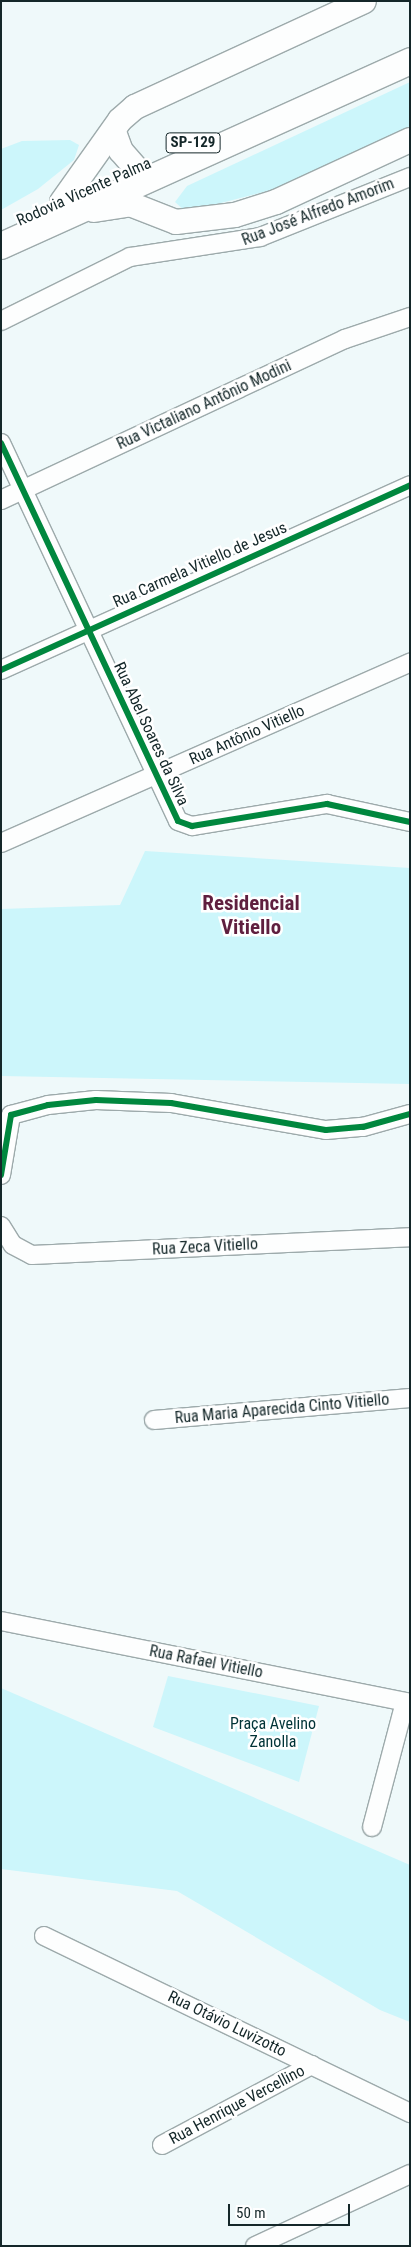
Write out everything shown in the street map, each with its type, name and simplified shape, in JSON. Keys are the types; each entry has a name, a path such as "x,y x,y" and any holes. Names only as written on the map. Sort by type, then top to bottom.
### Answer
{"main road":[{"path":"62,202 114,132 120,120 163,91 364,1"},
{"name":"SP-129","path":"395,62 410,46"},
{"name":"Rodovia Vicente Palma","path":"1,229 62,202 143,173 395,62"},
{"path":"114,132 120,151 143,173 151,200 176,222"},
{"path":"49,225 124,204 176,222 258,209 410,140"},
{"name":"Rodovia Vicente Palma","path":"1,246 49,225 143,173"}],"street":[{"name":"Rua José Alfredo Amorim","path":"1,321 130,257 260,237 410,177"},
{"name":"Rua Victaliano Antônio Modini","path":"1,500 345,339 410,317"},
{"name":"Rua Abel Soares da Silva","path":"1,443 155,775 178,820 192,826 327,804 410,822"},
{"name":"Rua Carmela Vitiello de Jesus","path":"1,670 410,485"},
{"name":"Rua Antônio Vitiello","path":"1,843 410,663"},
{"path":"1,1175 8,1118 19,1110 96,1100 172,1103 326,1130 357,1128 410,1114"},
{"name":"Rua Zeca Vitiello","path":"4,1231 18,1250 32,1255 410,1237"},
{"name":"Rua Maria Aparecida Cinto Vitiello","path":"154,1420 410,1398"},
{"name":"Rua Rafael Vitiello","path":"1,1621 408,1703"},
{"path":"372,1827 408,1703"},
{"name":"Rua Otávio Luvizotto","path":"44,1936 410,2114"},
{"name":"Rua Henrique Vercellino","path":"162,2145 312,2065"},
{"path":"255,2246 410,2174"}],"green space":[{"path":"410,82 410,133 275,189 186,212 175,202 187,186"},
{"path":"70,140 79,145 74,160 38,189 1,210 1,149 22,141"},
{"path":"145,851 410,868 410,1084 1,1076 1,909 120,905"},
{"name":"Praça Avelino Zanolla","path":"168,1676 319,1706 299,1782 153,1727"},
{"path":"1,1688 410,1865 410,2022 380,2010 177,1891 1,1869"}],"cycle path":[{"path":"1,443 178,821 192,826 327,804 410,822"},
{"path":"1,670 410,485"},
{"path":"1,1175 11,1115 48,1105 96,1100 171,1103 326,1130 363,1127 410,1114"}],"district":[{"name":"Residencial Vitiello","path":"251,915"}]}
